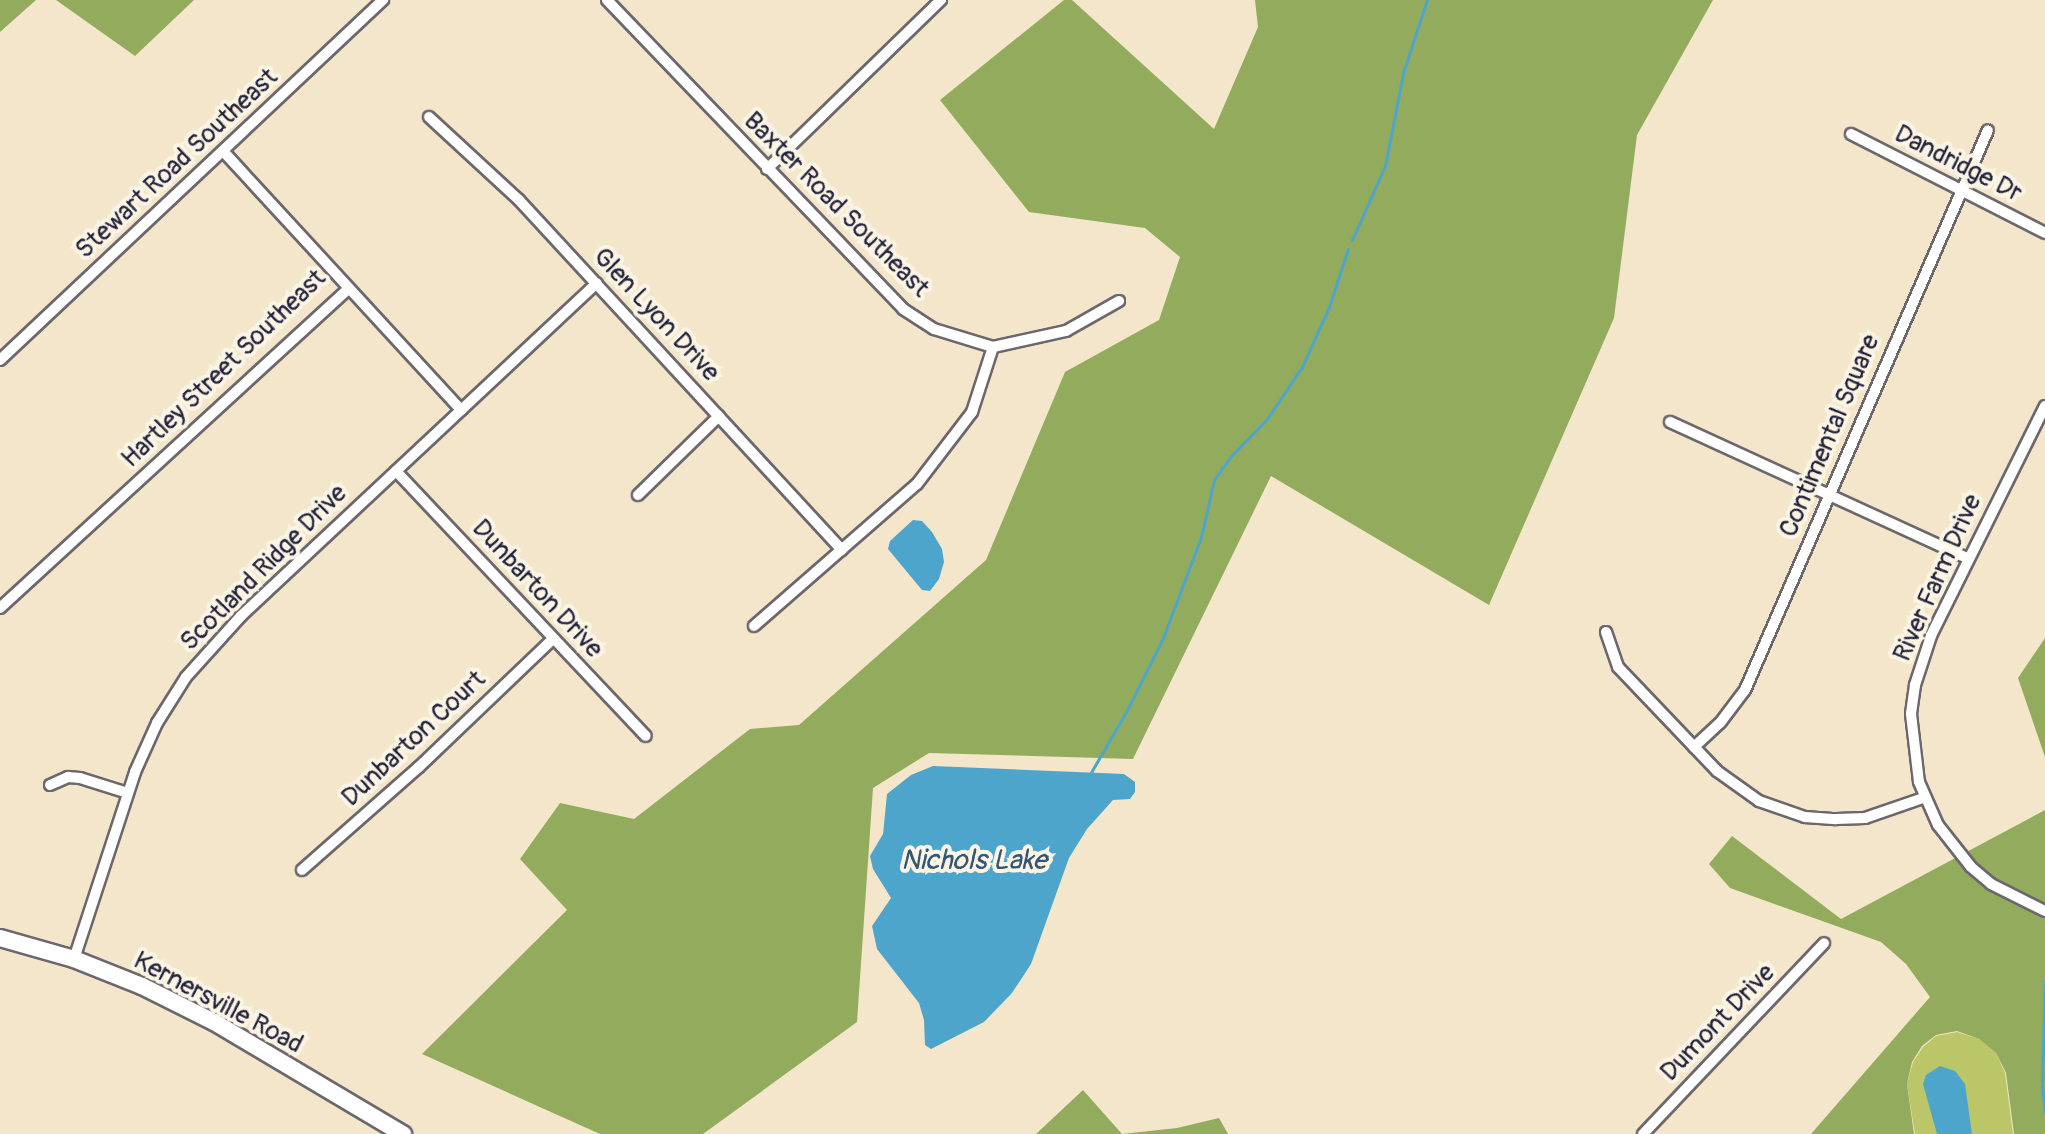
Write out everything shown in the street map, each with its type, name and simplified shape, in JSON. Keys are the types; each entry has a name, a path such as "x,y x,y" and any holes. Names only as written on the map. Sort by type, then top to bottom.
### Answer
{"main road":[{"name":"Kernersville Road","path":"0,938 74,959 142,986 214,1022 403,1134"}],"street":[{"name":"Stewart Road Southeast","path":"0,360 383,0"},
{"name":"Baxter Road Southeast","path":"607,0 903,309 934,329 993,347 1066,331 1119,301"},
{"path":"767,169 928,4 941,0"},
{"name":"Glen Lyon Drive","path":"429,117 494,176 597,283 842,550"},
{"name":"Contimental Square","path":"1694,747 1720,723 1745,690 1988,130"},
{"name":"Dandridge Dr","path":"1851,134 2045,233"},
{"name":"Hartley Street Southeast","path":"0,608 349,288 223,151"},
{"name":"Scotland Ridge Drive","path":"74,959 128,793 157,723 203,655 597,283"},
{"path":"349,288 461,410"},
{"path":"754,626 917,484 947,449 972,412 993,347"},
{"name":"River Farm Drive","path":"2045,406 1967,558 1923,656 1911,714 1913,748 1923,798 1938,825 1971,867 1991,884 2045,911"},
{"path":"638,495 719,416"},
{"path":"1670,422 1967,558"},
{"name":"Dunbarton Drive","path":"396,471 646,736"},
{"path":"1606,632 1618,667 1736,787 1759,801 1805,817 1865,818 1923,798"},
{"name":"Dunbarton Court","path":"302,870 419,767 553,639"},
{"path":"50,785 68,777 80,778 128,793"},
{"name":"Dumont Drive","path":"1643,1134 1824,943"}],"green space":[{"path":"0,0 36,0 0,32"},
{"path":"56,0 194,0 135,56"},
{"path":"1064,0 1072,0 1214,129 1258,27 1255,0 1713,0 1637,135 1614,318 1489,605 1271,476 1133,759 929,753 873,788 857,1022 703,1134 600,1134 422,1054 567,910 520,859 560,803 634,819 750,729 799,725 986,560 1065,372 1159,320 1180,257 1145,228 1029,212 940,100"},
{"path":"2045,638 2045,757 2018,678"},
{"path":"2045,810 2045,1134 2014,1134 2006,1073 1996,1053 1979,1039 1957,1031 1936,1035 1922,1046 1912,1062 1907,1084 1914,1134 1811,1134 1930,997 1906,964 1881,942 1730,888 1709,864 1732,836 1841,919"},
{"path":"1957,1032 1979,1039 1996,1053 2005,1073 2013,1134 1915,1134 1907,1084 1913,1062 1923,1047 1936,1036"},
{"path":"1083,1090 1122,1134 1036,1134"},
{"path":"1219,1118 1228,1134 1122,1134 1177,1128"}],"water":[{"path":"913,520 922,521 942,549 944,562 939,579 930,591 922,590 888,549 890,541"},
{"name":"Nichols Lake","path":"933,766 1124,774 1135,782 1135,792 1130,799 1113,800 1087,829 1069,858 1031,964 1012,993 984,1022 931,1049 925,1045 924,1020 919,1003 877,949 872,926 891,898 873,869 870,856 883,834 887,794 911,775"},
{"path":"1940,1066 1955,1071 1965,1084 1972,1134 1937,1134 1923,1084 1926,1075"}],"waterway":[{"path":"1352,240 1385,166 1403,73 1427,0"},
{"path":"1090,774 1163,638 1201,537 1214,480 1231,456 1267,419 1302,367 1329,307 1348,249"},
{"path":"2045,981 2042,1085 2045,1113"}]}
